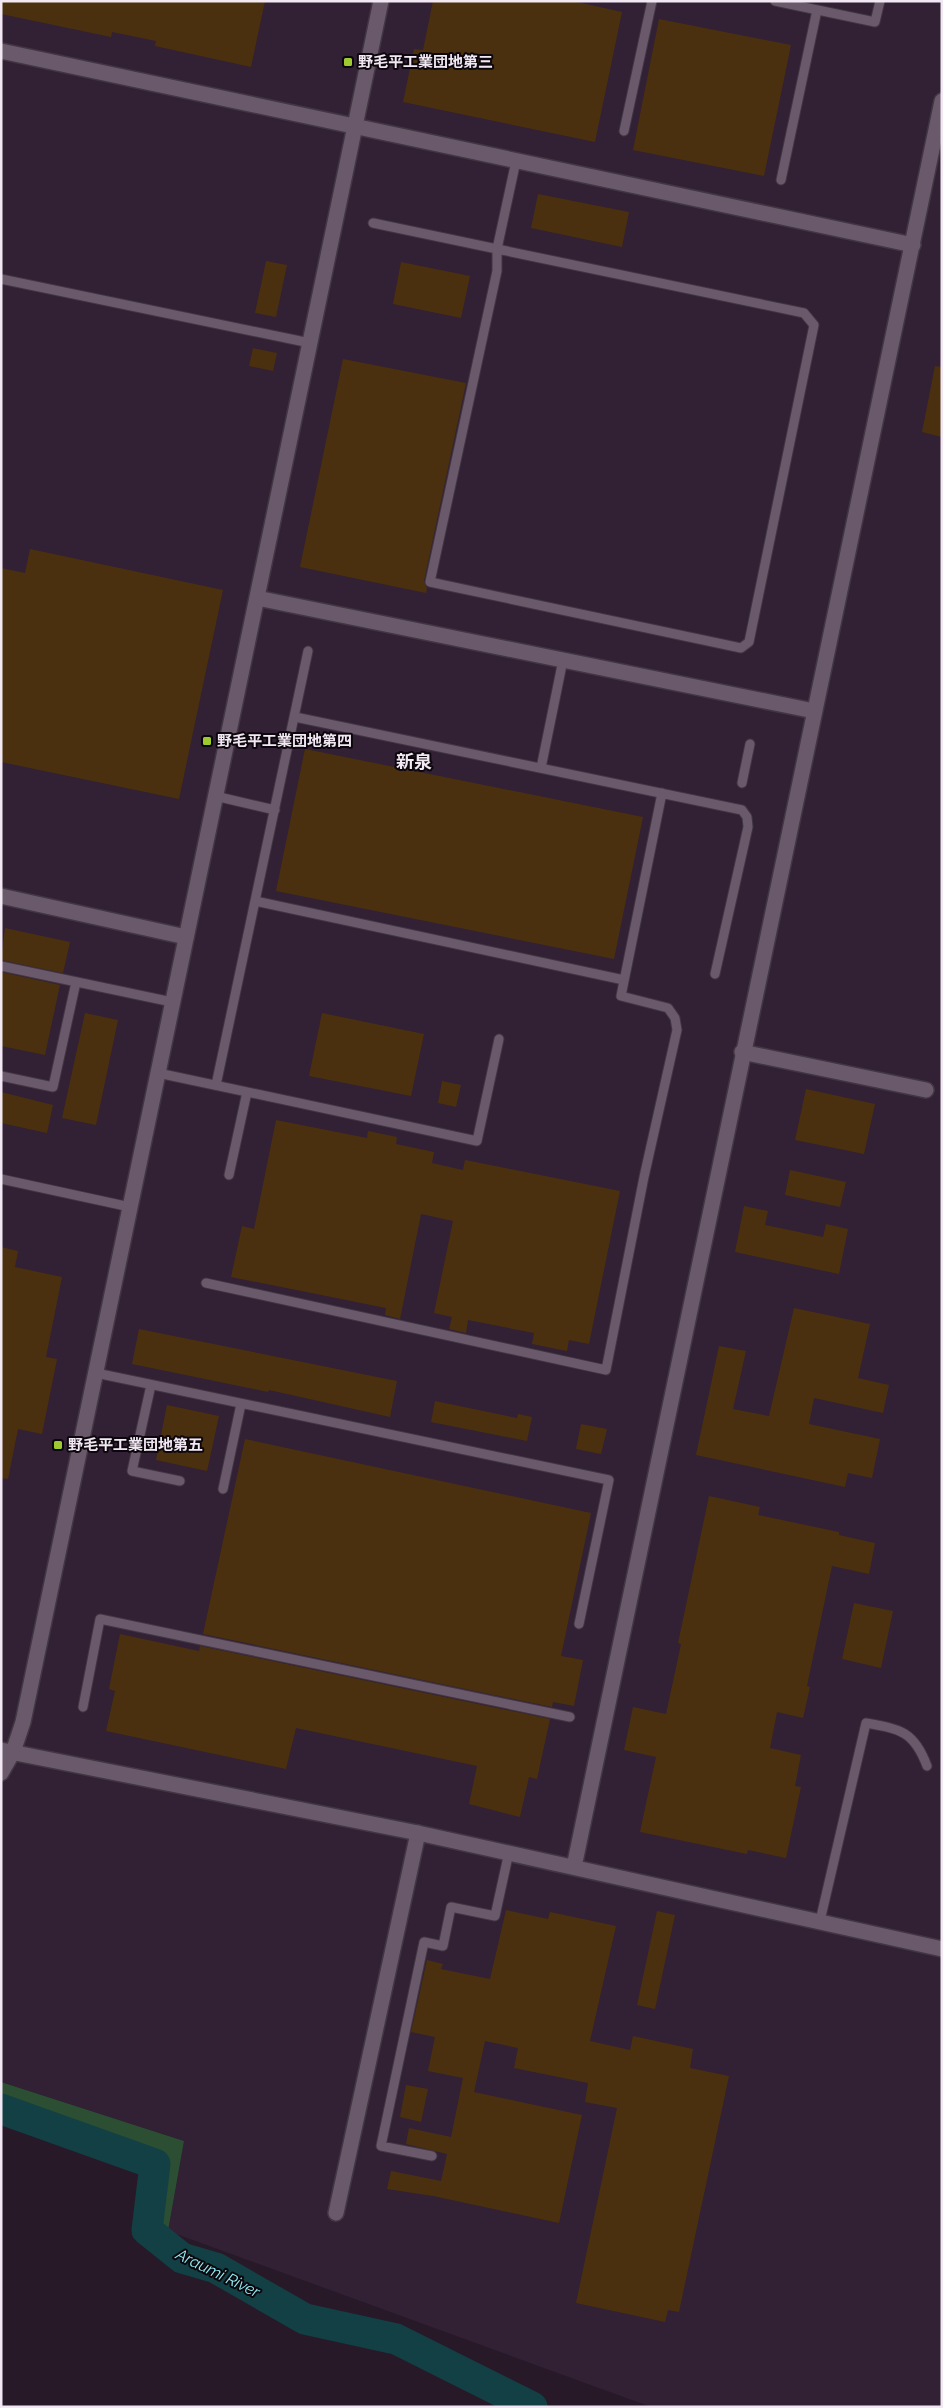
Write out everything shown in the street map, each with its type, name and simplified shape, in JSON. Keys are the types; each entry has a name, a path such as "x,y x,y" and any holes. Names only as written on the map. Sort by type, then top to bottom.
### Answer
{"street":[{"path":"1,1772 7,1751 24,1722 381,1"},
{"path":"1,51 913,245"},
{"path":"574,1867 742,1052 942,101"},
{"path":"257,598 814,711"},
{"path":"1,896 186,937"},
{"path":"742,1052 926,1090"},
{"path":"7,1751 509,1852 942,1949"},
{"path":"336,2213 418,1833"}],"lane":[{"path":"624,131 652,1"},
{"path":"775,1 875,22 880,1"},
{"path":"781,180 816,10"},
{"path":"373,223 497,249 804,313 814,325 749,642 741,648 430,582 497,271 497,249 516,161"},
{"path":"1,279 310,344"},
{"path":"216,1085 308,652"},
{"path":"541,768 562,660"},
{"path":"295,717 742,810 748,817 748,827 715,974"},
{"path":"742,784 750,744"},
{"path":"206,1283 606,1370 644,1177 677,1030 675,1018 668,1008 621,996 662,794"},
{"path":"215,796 275,810"},
{"path":"255,901 624,980"},
{"path":"1,966 172,1002"},
{"path":"1,1076 53,1087 76,982"},
{"path":"158,1073 477,1141 499,1039"},
{"path":"229,1174 247,1092"},
{"path":"1,1178 130,1207"},
{"path":"96,1373 609,1480 579,1624"},
{"path":"151,1385 132,1471 180,1481"},
{"path":"223,1489 241,1404"},
{"path":"83,1707 100,1619 570,1717"},
{"path":"820,1921 866,1723 894,1728 910,1736 921,1750 927,1766"},
{"path":"432,2156 381,2146 424,1942 443,1946 451,1907 495,1916 509,1852"}],"shaded area":[{"path":"1,1 942,1 942,2407 651,2407 168,2231 184,2141 1,2082"}],"green space":[{"path":"1,2082 184,2141 168,2231 155,2225 161,2159 1,2104"}],"building":[{"path":"1,1 265,1 251,67 155,46 156,41 112,32 111,37 1,14"},
{"path":"433,1 573,1 622,12 595,142 403,102 414,49 423,50"},
{"path":"659,19 791,45 764,176 633,150"},
{"path":"538,194 629,212 622,247 531,228"},
{"path":"266,261 287,265 276,317 255,313"},
{"path":"401,262 470,276 461,318 393,304"},
{"path":"253,348 277,353 273,371 249,366"},
{"path":"343,359 466,383 424,581 427,588 426,593 300,567"},
{"path":"935,366 942,367 942,437 922,432"},
{"path":"30,549 223,590 179,799 1,762 1,568 25,573"},
{"path":"305,749 643,817 614,959 276,891"},
{"path":"5,928 70,942 63,973 1,960"},
{"path":"1,972 60,985 45,1055 1,1046"},
{"path":"85,1013 118,1020 96,1125 62,1118"},
{"path":"322,1013 424,1034 411,1096 309,1076"},
{"path":"442,1081 461,1085 456,1107 438,1103"},
{"path":"806,1089 875,1104 864,1154 795,1140"},
{"path":"1,1092 53,1105 47,1133 1,1123"},
{"path":"276,1120 367,1138 368,1131 397,1137 396,1144 434,1152 432,1163 463,1170 465,1160 620,1191 589,1344 569,1340 567,1351 532,1344 534,1333 468,1320 466,1333 449,1329 452,1317 434,1313 453,1221 421,1214 400,1319 385,1315 386,1308 231,1277 242,1226 254,1229"},
{"path":"790,1170 846,1182 840,1207 785,1195"},
{"path":"744,1206 768,1211 765,1225 823,1237 826,1224 848,1229 839,1274 735,1252"},
{"path":"1,1247 18,1251 15,1267 62,1277 46,1357 57,1359 42,1434 18,1429 8,1479 1,1478"},
{"path":"794,1308 870,1324 858,1378 889,1385 883,1413 814,1398 809,1424 880,1439 872,1478 848,1473 845,1487 696,1455 719,1346 746,1351 733,1409 769,1416"},
{"path":"139,1329 397,1381 390,1417 269,1390 268,1392 132,1364"},
{"path":"435,1401 517,1418 518,1414 532,1417 527,1441 431,1422"},
{"path":"167,1405 219,1416 207,1471 156,1460"},
{"path":"581,1424 607,1429 601,1454 576,1449"},
{"path":"245,1439 591,1513 561,1656 583,1660 574,1706 553,1702 552,1707 203,1634"},
{"path":"709,1496 760,1507 758,1515 839,1532 839,1535 875,1543 869,1574 832,1566 807,1686 810,1687 803,1718 777,1712 770,1748 801,1755 795,1786 801,1787 786,1858 748,1850 747,1854 640,1832 656,1757 624,1750 633,1707 666,1714 681,1644 678,1643"},
{"path":"854,1603 893,1611 881,1668 842,1659"},
{"path":"120,1634 199,1651 200,1646 550,1719 537,1779 529,1777 520,1817 469,1804 477,1766 296,1728 286,1769 106,1731 115,1691 109,1689"},
{"path":"506,1910 548,1919 550,1912 616,1926 590,2041 630,2050 633,2036 693,2049 690,2068 729,2076 679,2312 668,2310 665,2322 576,2303 617,2108 585,2102 588,2083 514,2068 518,2048 485,2041 474,2092 582,2115 559,2223 433,2196 387,2189 391,2171 441,2181 447,2154 406,2144 409,2128 451,2137 463,2078 428,2071 435,2037 411,2032 427,1960 443,1964 441,1969 490,1979"},
{"path":"657,1911 675,1915 655,2009 637,2005"},
{"path":"406,2085 428,2089 421,2122 400,2117"}],"waterway":[{"name":"Araumi River","path":"1,2109 155,2164 147,2230 182,2258 216,2268 305,2319 396,2339 532,2407"}],"place":[{"name":"野毛平工業団地第三","path":"348,62"},
{"name":"野毛平工業団地第四","path":"207,741"},
{"name":"野毛平工業団地第五","path":"58,1445"}],"district":[{"name":"新泉","path":"414,761"}]}
